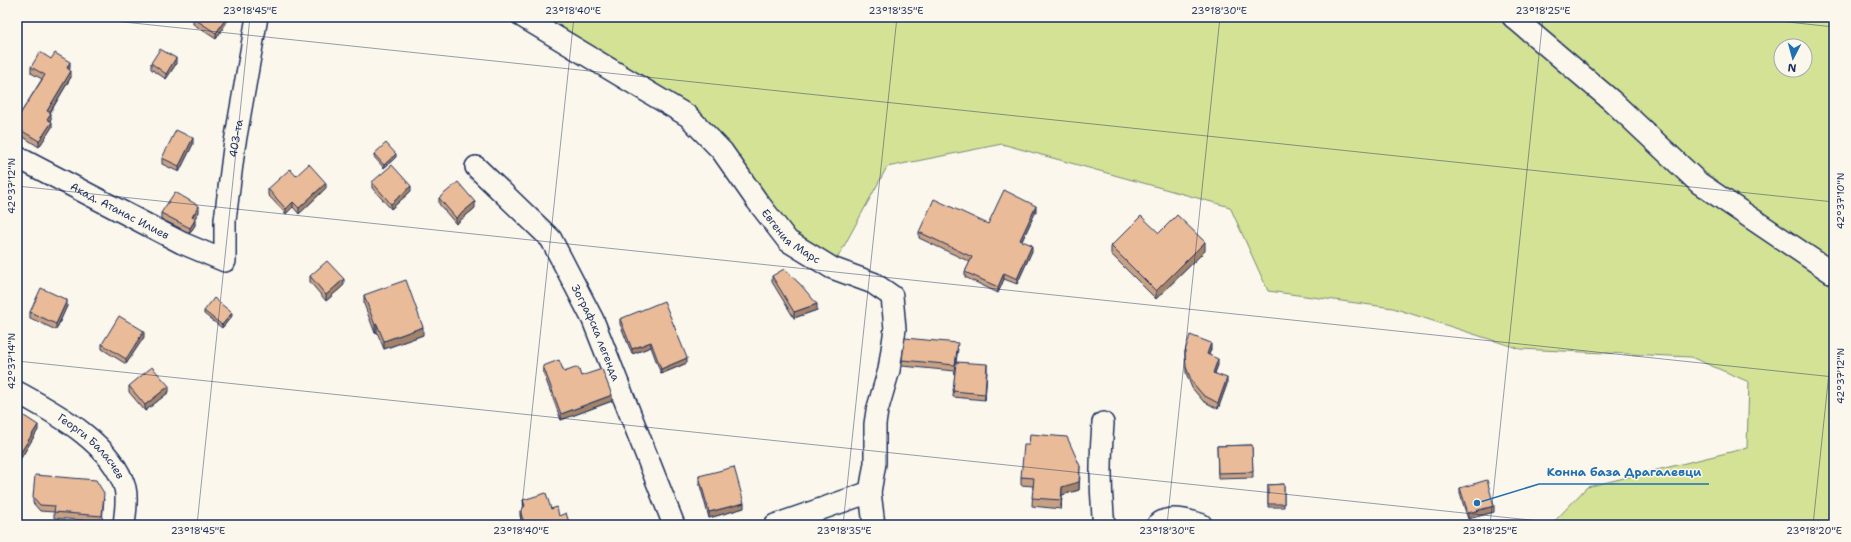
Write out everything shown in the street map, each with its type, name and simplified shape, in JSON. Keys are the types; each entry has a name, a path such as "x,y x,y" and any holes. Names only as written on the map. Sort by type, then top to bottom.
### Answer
{"street":[{"name":"403-та","path":"225,261 225,220 234,148 257,17"},
{"name":"Евгения Марс","path":"523,17 688,116 722,151 757,201 788,241 832,268 873,283 892,296 895,330 889,370 877,411 875,463 870,492 874,525"},
{"path":"1514,17 1612,101 1699,183 1834,274"},
{"name":"Акад. Атанас Илиев","path":"17,156 182,243 225,261"},
{"name":"Зографска легенда","path":"476,167 550,239 593,320 674,525"},
{"name":"Георги Баласчев","path":"17,392 78,429 102,450 116,468 125,489 126,508 124,525"},
{"path":"1103,423 1100,462 1100,494 1104,525"},
{"path":"775,525 870,492"},
{"path":"1158,525 1161,522 1176,519 1201,525"}],"green space":[{"path":"523,17 1834,17 1834,525 1551,525 1587,487 1747,448 1749,382 1691,357 1520,349 1393,308 1268,291 1230,207 1002,144 887,167 832,268 788,241 722,151"}],"building":[{"path":"227,17 216,33 193,18"},
{"path":"160,49 176,58 166,74 151,63"},
{"path":"40,52 51,59 55,53 70,62 67,68 71,71 47,111 51,113 47,119 52,122 39,141 17,128 17,119 45,75 31,67"},
{"path":"176,130 193,138 179,166 162,158"},
{"path":"386,143 396,154 384,165 374,154"},
{"path":"309,164 326,183 299,208 293,202 286,209 268,189 290,169 296,176"},
{"path":"392,165 411,186 391,204 372,182"},
{"path":"458,182 475,202 456,218 439,198"},
{"path":"1004,190 1036,206 1020,240 1032,245 1017,279 1004,273 998,287 965,272 972,257 919,232 934,199 988,224"},
{"path":"175,192 199,206 192,217 195,220 190,228 161,213"},
{"path":"1177,215 1205,242 1156,291 1111,246 1141,216 1159,233"},
{"path":"327,261 344,279 326,295 310,276"},
{"path":"784,269 800,284 817,304 794,312 772,276"},
{"path":"406,280 423,327 384,341 377,324 375,325 364,295"},
{"path":"41,288 67,300 56,324 30,312"},
{"path":"214,298 232,313 222,325 204,311"},
{"path":"664,301 687,358 661,369 651,342 632,349 620,319"},
{"path":"119,316 144,331 126,359 102,344"},
{"path":"1190,335 1211,343 1207,354 1218,359 1213,373 1227,378 1218,403 1203,395 1192,382 1186,367 1185,351"},
{"path":"905,338 958,343 955,365 902,360"},
{"path":"559,360 564,372 578,367 581,376 602,369 612,395 561,414 543,366"},
{"path":"956,362 987,364 985,394 953,391"},
{"path":"152,367 169,386 145,405 129,386"},
{"path":"18,412 38,425 21,452 17,450"},
{"path":"1030,434 1067,437 1080,466 1079,482 1062,487 1061,500 1032,498 1034,478 1021,477 1024,445 1029,445"},
{"path":"1252,445 1253,472 1218,473 1217,446"},
{"path":"734,467 744,503 709,512 699,476"},
{"path":"35,475 96,480 104,493 102,516 54,512 55,506 40,505 33,497"},
{"path":"1487,480 1494,506 1468,513 1460,488"},
{"path":"1284,484 1284,504 1268,504 1268,485"},
{"path":"546,493 551,509 557,507 559,516 566,513 570,525 525,525 520,511 525,506 523,500"}],"place":[{"name":"Конна база Драгалевци","path":"1477,503"}]}
